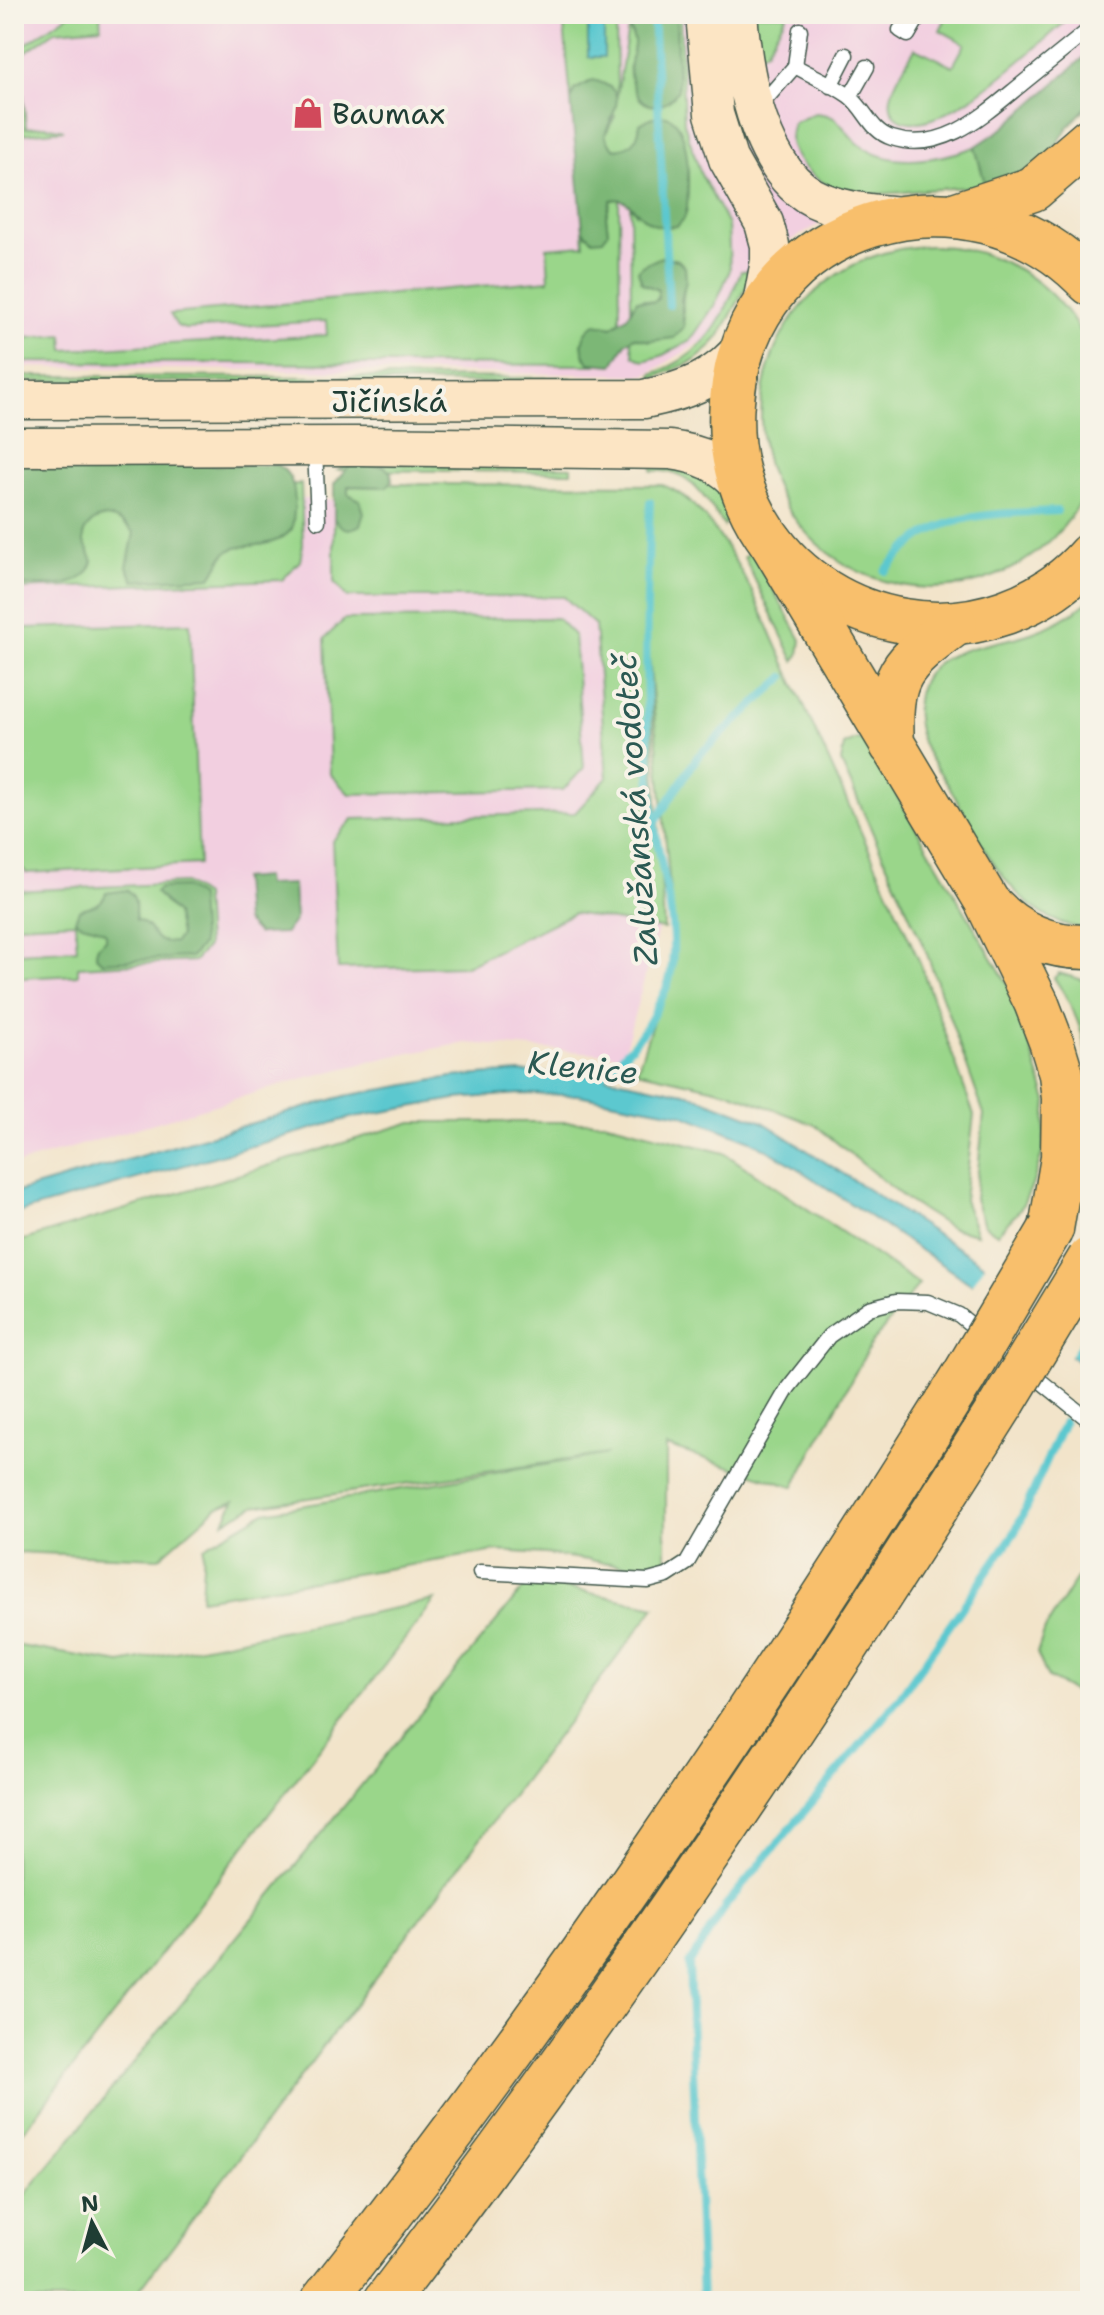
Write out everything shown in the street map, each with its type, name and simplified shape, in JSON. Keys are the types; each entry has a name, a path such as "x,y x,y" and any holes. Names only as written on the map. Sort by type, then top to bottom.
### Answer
{"main road":[{"path":"957,214 1033,189 1090,140"},
{"name":"Jičínská","path":"1090,283 1057,253 1034,238 983,219 957,214 902,216 868,225 835,240 806,260 780,285 752,329 737,367 730,415 731,439 742,486 759,524 795,569 853,607 909,622 955,624 983,619 1037,598 1061,583 1090,555"},
{"path":"772,543 986,900 1036,1002 1061,1074 1065,1128 1051,1229"},
{"path":"892,745 890,708 901,670 923,648 955,624"},
{"path":"986,900 1011,924 1042,940 1059,945 1090,947"},
{"path":"317,2296 377,2232 545,2005 703,1781 842,1572 964,1376 1090,1159"},
{"path":"386,2301 586,2028 742,1807 1004,1401 1090,1259"}],"street":[{"path":"705,14 714,114 728,159 764,223 770,245 769,269 752,329"},
{"path":"738,14 741,48 756,111 776,162 804,191 822,202 868,213 902,216"},
{"name":"Jičínská","path":"14,400 644,399 703,383 733,360 752,329"},
{"name":"Jičínská","path":"14,447 670,450 707,458 742,486"}],"lane":[{"path":"900,30 908,35 915,23"},
{"path":"795,66 850,97 875,129 892,138 909,141 950,135 974,123 1090,29"},
{"path":"756,111 795,66 800,30"},
{"path":"830,86 846,55"},
{"path":"850,97 867,67"},
{"path":"315,447 318,521"},
{"path":"480,1572 648,1581 667,1576 687,1563 788,1388 829,1336 869,1308 896,1301 928,1302 959,1315 1090,1421"},
{"path":"399,2301 423,2252"}],"shaded area":[{"path":"14,14 1090,14 1090,90 996,168 864,199 753,262 715,334 646,375 14,367"},
{"path":"301,499 647,504 642,616 658,930 623,1055 466,1043 393,1056 301,1079 14,1165 14,501"}],"green space":[{"path":"70,14 100,14 101,27 55,31 20,56 26,128 45,126 64,130 14,135 14,52"},
{"path":"563,14 588,14 589,57 604,56 604,14 616,14 617,96 628,28 635,41 630,74 640,99 678,90 676,14 680,14 684,123 701,174 728,225 730,270 716,303 690,341 644,361 634,356 631,340 634,337 650,341 684,319 685,267 675,259 659,259 642,266 642,283 658,290 660,295 654,302 642,299 631,308 630,205 636,213 651,118 640,124 634,142 616,149 608,143 605,135 615,116 575,90 571,101"},
{"path":"627,14 676,14 678,90 664,103 651,105 635,92 630,70 634,41"},
{"path":"751,14 787,14 766,51 760,54"},
{"path":"948,14 1074,14 1016,65 964,103 940,116 918,122 900,119 893,113 891,95 915,48 953,66 965,44 940,30"},
{"path":"1090,52 1090,103 1069,126 1043,165 986,187 975,147 1005,127"},
{"path":"593,80 605,84 616,95 617,102 605,135 615,149 630,145 638,135 640,124 658,116 670,118 679,127 687,160 688,196 684,219 677,226 653,224 619,199 611,200 606,216 608,232 603,239 593,240 583,230 571,101 574,90"},
{"path":"815,113 836,120 859,144 885,157 916,160 975,147 986,187 873,194 827,185 800,162 790,144 793,123"},
{"path":"619,199 620,321 612,327 604,325 582,342 585,358 595,365 14,362 14,339 63,335 64,350 327,335 326,321 185,329 177,326 170,314 549,280 547,248 584,245 583,230 586,235 608,232 606,216 611,200"},
{"path":"932,246 965,250 997,259 1027,275 1053,296 1074,322 1090,352 1099,384 1103,417 1099,450 1090,482 1074,512 1053,538 1027,559 997,575 965,584 932,588 899,584 867,575 837,559 811,538 790,512 774,482 765,450 761,417 765,384 774,352 790,322 811,296 837,275 867,259 899,250"},
{"path":"661,257 678,260 685,267 686,280 681,301 684,327 674,338 650,341 634,337 626,343 613,365 589,363 583,342 590,328 595,324 612,327 627,317 637,300 654,302 658,299 658,290 642,283 638,271"},
{"path":"741,271 755,271 719,337 694,361 652,379 652,374 686,357 710,335 727,306"},
{"path":"14,376 571,378 570,383 14,381"},
{"path":"350,463 571,467 571,472 338,470"},
{"path":"652,464 690,470 709,481 731,512 724,526 696,487 677,475 652,471"},
{"path":"14,465 277,465 293,485 292,529 275,541 231,550 223,556 211,577 134,581 127,567 134,533 122,522 102,518 84,532 84,542 93,561 81,579 60,585 14,585"},
{"path":"349,466 384,466 391,473 392,481 387,487 348,486 348,494 360,500 364,513 360,525 349,529 334,519 334,484"},
{"path":"301,484 303,545 300,561 282,580 14,589 14,487"},
{"path":"389,484 662,485 690,502 714,529 752,591 918,958 974,1115 964,1200 977,1234 951,1228 908,1201 815,1125 729,1092 637,1071 670,968 674,933 649,655 664,929 574,913 466,966 338,969 332,841 353,819 575,813 607,778 595,625 564,597 347,597 334,582 334,519 357,499 348,494 347,489 351,486 387,487"},
{"path":"752,551 801,640 799,655 794,661 744,557"},
{"path":"1090,600 1090,929 1070,926 1044,915 1009,884 927,754 920,735 917,708 919,690 927,674 942,660 1039,630"},
{"path":"557,618 574,635 584,768 563,790 349,794 330,774 325,638 345,619"},
{"path":"190,623 199,864 27,873 14,860 14,637 25,628"},
{"path":"857,739 865,741 1014,995 1047,1101 1043,1150 1032,1186 1020,1210 997,1234 984,1225 975,1199 984,1114 927,954 841,762 844,745"},
{"path":"265,877 266,885 293,884 295,920 285,933 258,934 245,921 242,879"},
{"path":"185,883 204,896 207,947 194,961 78,967 78,975 20,978 20,971 14,971 14,891","holes":["75,922 77,949 19,953 17,925"]},
{"path":"185,887 199,897 202,945 191,957 102,962 96,956 96,950 106,939 106,933 75,920 79,910 98,903 106,893 127,890 135,900 136,920 147,926 161,941 175,942 180,936 176,914 155,892 160,888"},
{"path":"1059,973 1090,982 1090,1078 1079,1025 1054,978"},
{"path":"412,1122 604,1122 724,1153 919,1284 871,1344 793,1487 666,1446 666,1571 546,1554 496,1551 201,1599 204,1547 265,1512 608,1454 254,1506 224,1522 234,1501 216,1508 159,1558 14,1552 14,1243"},
{"path":"1090,1557 1090,1700 1048,1678 1037,1653 1045,1629"},
{"path":"530,1580 655,1607 131,2301 14,2301 14,2208"},
{"path":"435,1600 14,2143 14,1645 121,1663"}],"water":[{"path":"588,14 604,14 604,57 588,57"},
{"path":"520,1072 601,1076 689,1094 763,1122 989,1268 1090,1340 1090,1370 980,1290 788,1162 751,1141 681,1114 578,1095 520,1094 455,1099 350,1118 14,1214 14,1193 345,1096 452,1077"}],"pier":[{"path":"987,1262 1085,1332 1068,1359 970,1288"}],"waterway":[{"name":"Zalužanská vodoteč","path":"653,14 669,305"},
{"name":"Zalužanská vodoteč","path":"593,1083 638,1039 652,1018 667,987 673,957 671,918 654,820 648,740 650,502"},
{"path":"885,571 912,544 945,525 981,516 1057,511"},
{"path":"655,822 698,756 784,677"},
{"path":"702,2301 689,1964 727,1904 897,1701 1015,1532 1064,1422"}],"place":[{"name":"Baumax","path":"308,113"}],"water label":[{"name":"Klenice","path":"583,1067"}]}
